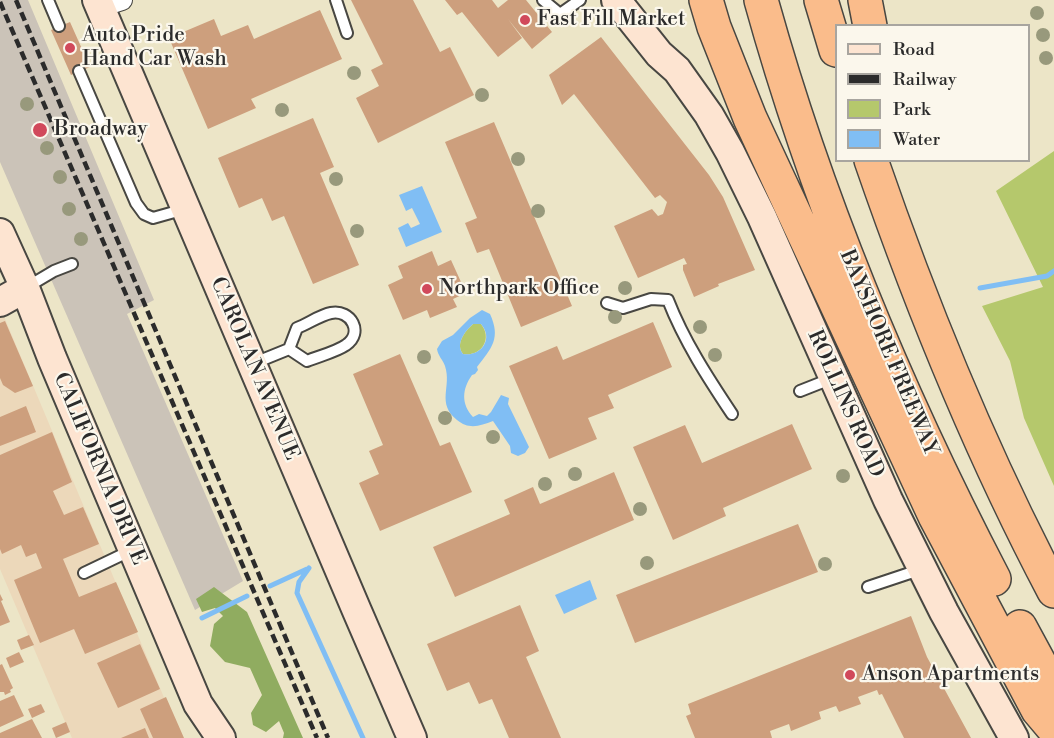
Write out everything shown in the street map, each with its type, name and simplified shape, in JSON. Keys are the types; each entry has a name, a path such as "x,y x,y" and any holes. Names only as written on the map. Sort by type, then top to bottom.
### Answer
{"highway":[{"path":"706,0 714,27 750,118 935,516 1038,710 1054,729"},
{"name":"BAYSHORE FREEWAY","path":"761,0 796,121 878,336 976,544 1054,690"},
{"path":"821,0 835,44"},
{"path":"865,0 870,24"},
{"path":"872,162 946,364 1029,545 1054,591"},
{"path":"888,162 890,212"}],"street":[{"name":"ROLLINS ROAD","path":"616,0 659,54 677,70 709,115 726,154 762,217 888,500 922,569 1014,738"},
{"name":"ROLLINS ROAD","path":"640,0 671,50 677,70"},
{"name":"CAROLAN AVENUE","path":"106,2 161,148 412,738"},
{"name":"CALIFORNIA DRIVE","path":"0,233 198,704 221,738"},
{"path":"0,302 25,288"},
{"name":"CALIFORNIA DRIVE","path":"198,704 202,738"}],"lane":[{"path":"48,0 59,26"},
{"path":"336,0 347,33"},
{"path":"543,0 560,14 580,0"},
{"path":"79,71 136,202 144,214 153,218 186,208"},
{"path":"25,288 54,271 72,264"},
{"path":"608,303 623,308 651,299 668,300 703,370 732,414"},
{"path":"252,364 289,349 297,328 331,313 342,313 351,318 355,326 354,336 347,345 307,361 289,349"},
{"path":"800,391 833,378"},
{"path":"84,573 133,550"},
{"path":"868,587 922,569"}],"shaded area":[{"path":"0,0 28,0 154,300 127,314 243,581 195,610 0,162"},
{"path":"0,307 181,738 72,738 0,569"}],"green space":[{"path":"1054,151 1054,486 1024,418 1010,361 982,306 1043,287 996,191"},
{"path":"473,324 481,324 486,335 485,341 480,350 475,353 463,354 461,342 464,334"},
{"path":"214,587 247,612 303,738 283,738 284,733 279,721 266,732 253,725 251,713 262,695 250,668 225,662 210,646 214,624 223,616 215,608 202,612 196,599"}],"water":[{"path":"422,186 442,232 406,247 398,228 408,223 411,228 420,224 412,208 406,211 399,195"},
{"path":"482,310 490,314 495,336 491,348 466,386 464,396 466,407 473,417 479,414 487,416 501,395 509,398 508,404 529,447 525,453 518,456 511,453 510,446 493,421 479,426 466,425 457,420 447,407 447,374 437,349 442,341 453,335","holes":["473,324 481,324 486,335 484,346 475,353 463,354 460,346 464,334"]},
{"path":"590,580 597,599 564,614 555,595"}],"building":[{"path":"351,0 413,0 440,52 450,47 474,95 378,143 356,98 379,86 371,70 383,64"},
{"path":"445,0 492,0 498,8 508,0 526,0 552,32 532,49 508,19 522,38 498,57 462,12 457,15"},
{"path":"320,10 342,59 251,99 256,108 208,129 169,38 214,19 221,36 248,25 254,39"},
{"name":"Auto Pride Hand Car Wash","path":"70,22 90,67 71,75 51,30"},
{"path":"601,37 709,175 723,197 755,270 718,284 719,286 694,297 683,270 683,265 687,264 684,258 638,278 614,226 652,209 658,216 663,214 667,202 660,195 655,198 574,94 562,105 549,75"},
{"path":"313,118 334,167 320,173 359,265 313,284 284,216 272,221 262,198 239,208 218,158"},
{"path":"494,122 572,306 521,327 489,249 477,253 465,223 477,218 445,142"},
{"name":"Northpark Office","path":"432,251 438,266 451,260 466,293 453,299 457,307 430,318 427,310 403,320 388,285 403,278 398,266"},
{"path":"5,321 33,386 15,393 3,385 0,378 0,323"},
{"path":"653,322 672,367 608,395 614,408 588,418 597,439 549,459 509,366 557,346 563,360"},
{"path":"400,354 440,446 450,442 472,492 380,531 359,483 379,474 369,451 383,445 353,374"},
{"path":"26,406 36,432 0,446 0,417"},
{"path":"792,424 812,469 723,508 726,516 673,540 633,447 685,425 702,463"},
{"path":"52,432 72,482 53,491 64,515 83,507 99,544 63,559 79,597 116,582 138,632 85,654 74,629 40,643 14,580 42,568 36,553 26,557 21,545 2,554 0,549 0,455"},
{"path":"614,472 634,520 455,597 433,547 510,514 504,500 533,487 540,504"},
{"path":"798,524 818,572 635,643 616,595"},
{"path":"0,594 10,622 0,626"},
{"path":"520,605 539,651 526,657 561,738 509,738 492,699 479,704 469,682 447,691 427,644"},
{"name":"Anson Apartments","path":"911,616 927,657 971,738 904,738 882,694 879,695 877,690 858,697 861,704 839,712 836,706 819,712 821,719 791,731 789,724 770,731 772,738 695,738 686,716 691,714 688,704"},
{"path":"29,635 34,645 21,650 17,640"},
{"path":"140,644 160,689 118,708 97,663"},
{"path":"19,652 24,662 10,668 6,658"},
{"path":"2,664 13,688 5,695 4,692 0,692 0,665"},
{"path":"14,695 24,716 0,727 0,701"},
{"path":"166,697 184,738 153,738 140,709"},
{"path":"41,704 45,712 32,718 28,709"},
{"path":"32,719 42,738 0,738 0,733"},
{"path":"66,722 70,732 56,738 52,728"},
{"path":"145,728 149,738 121,738"}],"waterway":[{"path":"980,288 1047,276 1054,271"},
{"path":"309,568 299,582 297,593 363,738"},
{"path":"270,586 307,569"},
{"path":"202,618 247,596"}],"railway":[{"path":"16,0 328,738"},
{"path":"0,2 317,738"}],"place":[{"name":"Fast Fill Market","path":"525,20"},
{"name":"Auto Pride Hand Car Wash","path":"70,48"},
{"name":"Broadway","path":"40,130"},
{"name":"Northpark Office","path":"427,289"},
{"name":"Anson Apartments","path":"850,675"}]}
